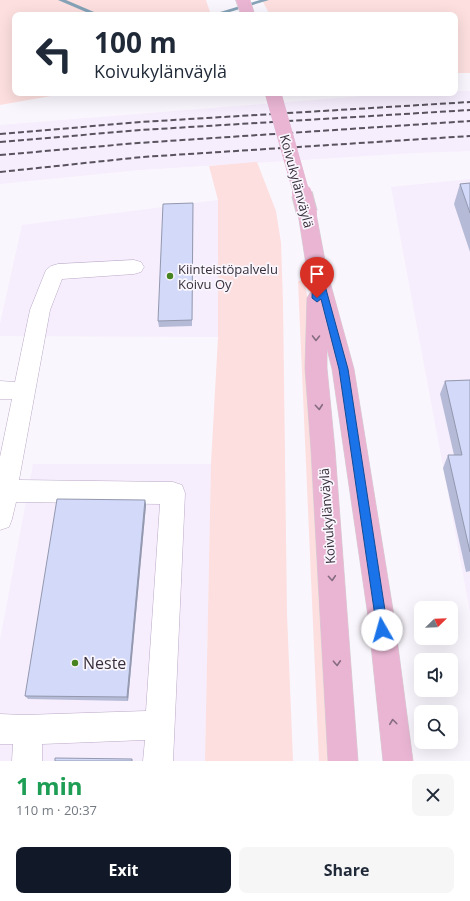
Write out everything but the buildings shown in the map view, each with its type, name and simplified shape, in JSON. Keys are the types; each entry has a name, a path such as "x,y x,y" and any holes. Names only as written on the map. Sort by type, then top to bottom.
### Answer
{"main road":[{"path":"243,0 247,12"},
{"name":"Koivukylänväylä","path":"274,96 307,213 317,271 343,369 381,616 398,761"},
{"name":"Koivukylänväylä","path":"317,271 316,368 323,450 343,761"}],"street":[{"path":"0,519 40,310 53,275 58,271 134,267"},
{"path":"0,390 25,391"},
{"path":"6,491 173,493 158,761"},
{"path":"12,729 160,725"},
{"path":"12,729 28,736 27,761"}],"shaded area":[{"path":"0,0 206,0 210,12 12,12 12,96 51,96 0,105"},
{"path":"262,0 470,0 470,73 458,73 458,12 268,12"},
{"path":"458,91 470,91 470,151 139,170 0,184 0,125 363,96 458,96"},
{"path":"257,162 276,211 281,243 287,614 293,761 205,761 211,464 218,337 218,200 209,166"},
{"path":"470,179 470,612 391,187"},
{"path":"218,200 218,337 0,336 0,324 22,225"},
{"path":"304,280 307,295 335,761 319,761 298,281"},
{"path":"33,464 211,464 205,761 0,761 0,640"}],"waterway":[{"path":"61,0 91,12"},
{"path":"224,12 266,0"}],"railway":[{"path":"0,134 141,122 470,102"},
{"path":"0,142 141,130 470,110"},
{"path":"0,155 138,143 470,121"},
{"path":"0,172 142,157 470,136"}],"place":[{"name":"Kiinteistöpalvelu Koivu Oy","path":"170,276"},
{"name":"Neste","path":"75,663"}],"route":[{"path":"317,298 317,271 343,369 382,630"}]}
